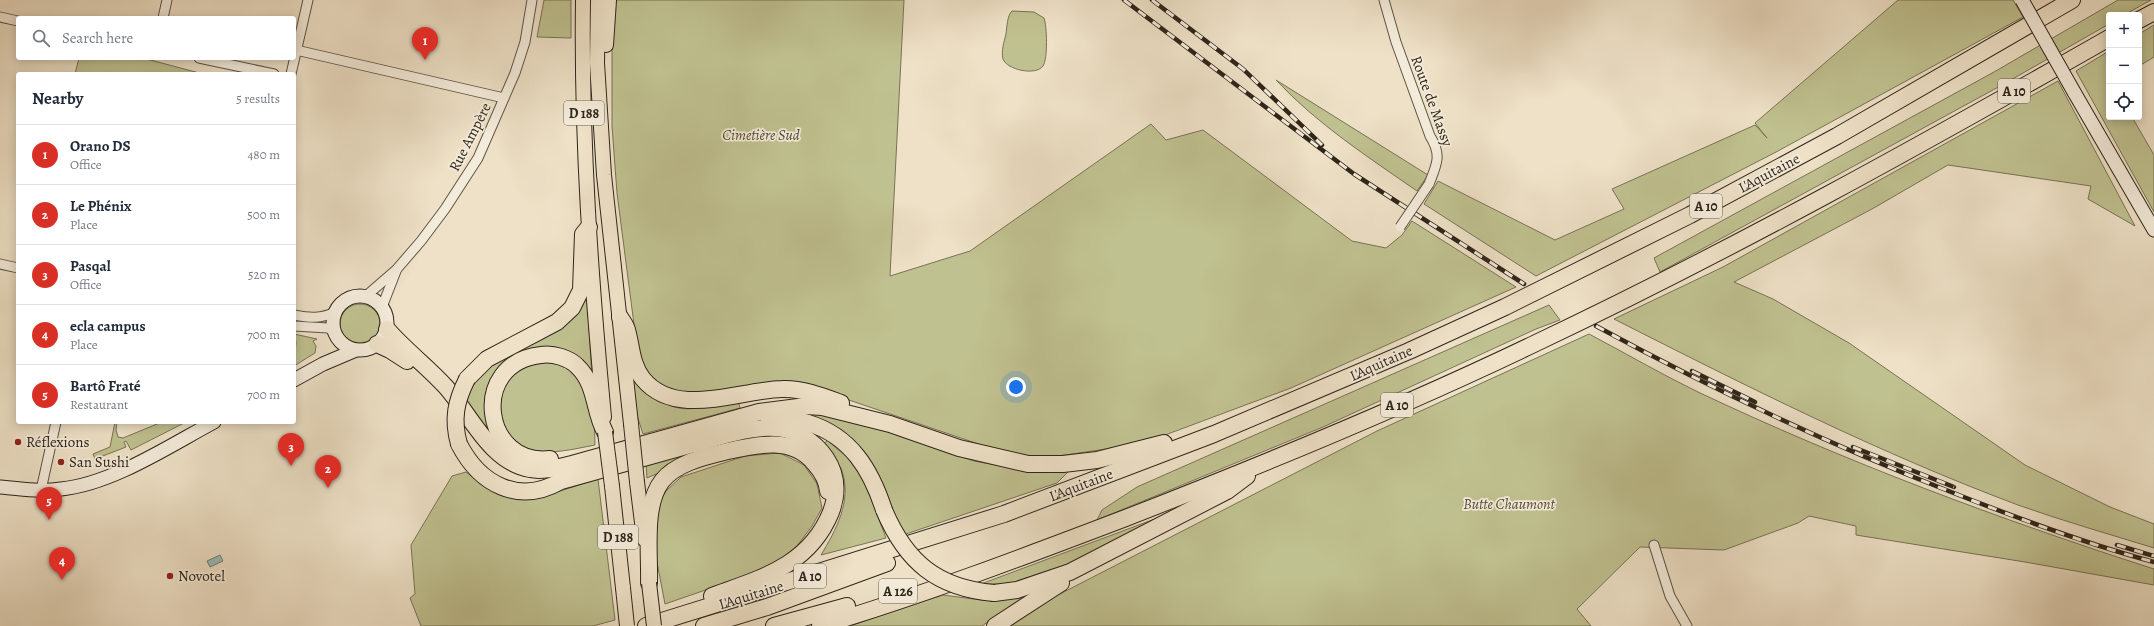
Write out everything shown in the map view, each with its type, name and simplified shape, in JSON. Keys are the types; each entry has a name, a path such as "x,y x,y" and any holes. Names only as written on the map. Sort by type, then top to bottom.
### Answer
{"highway":[{"name":"L'Aquitaine","path":"646,626 972,525 1214,434 1409,351 1512,303 1675,222 1837,136 2052,13 2072,0"},
{"path":"2052,13 2085,0"},
{"path":"2142,18 2154,12"},
{"name":"A 10","path":"820,626 882,607 1022,558 1264,464 1531,346 1626,300 1808,205 2106,40"},
{"path":"589,227 583,234 581,290 572,308 557,322 487,358 467,379 457,403 455,416 459,444 473,467 483,477 502,486 524,491 540,490 550,488 561,481 717,438 760,428 777,428 794,431 808,439 822,452 831,465 837,492 826,525 817,538 795,560 779,570 680,608 623,626"},
{"path":"620,317 627,329 636,369 643,379 662,394 674,398 702,400 758,390 783,389 801,391 874,415 890,424"},
{"path":"387,329 396,341 416,355 444,385 495,450 510,461 529,469 551,468 778,408 806,406 822,408 890,424 959,448 1028,464 1063,464 1091,461 1134,452 1187,434 1214,434"},
{"path":"377,344 405,360 441,392 488,457 503,469 536,480 561,481"},
{"path":"606,432 599,420 592,388 576,365 567,359 546,354 522,358 503,373 494,394 493,417 505,443 512,449 532,458 542,460 594,451 614,451"},
{"path":"717,438 723,433 776,419 793,419 822,428 850,446 860,458 877,488 884,510 902,544 927,571 951,584 967,589 994,592 1016,590 1039,584 1070,572 1227,491 1264,464"},
{"path":"649,583 650,508 662,481 676,469 690,462 760,444 774,443 788,446 801,452 812,460 822,473 827,486 830,513"},
{"name":"A 126","path":"704,626 767,607 855,575 935,544 972,525"},
{"name":"A 126","path":"774,626 972,570 1022,558"},
{"path":"995,626 1076,574 1090,561"}],"main road":[{"name":"D 188","path":"584,0 582,64 589,227 606,432 627,626"},
{"name":"D 188","path":"598,0 597,63 604,175 654,626"},
{"path":"597,63 606,45 609,0"}],"street":[{"path":"163,16 167,0"},
{"path":"308,0 296,49 504,98"},
{"name":"Rue Ampère","path":"366,296 396,270 421,241 460,187 478,158 504,98 525,42 532,0"},
{"name":"Route de Massy","path":"1384,0 1396,42 1430,136 1438,148 1438,162 1429,184 1400,227"},
{"path":"2022,0 2154,230"},
{"path":"0,17 16,21"},
{"path":"208,60 265,72"},
{"path":"291,72 294,60"},
{"path":"0,264 16,268"},
{"name":"Rue Ampère","path":"382,307 396,270"},
{"path":"296,315 310,318 324,318 335,312 348,299 366,296 375,300 382,307 387,318 387,329 377,344 367,350 356,350 349,348 328,328 296,326"},
{"path":"323,364 335,351 337,336 333,322 335,312"},
{"path":"296,379 323,364 356,350"},
{"path":"41,490 56,424"},
{"path":"0,487 41,490 62,489 82,485 112,476 210,424"},
{"path":"1654,545 1670,596 1687,626"}],"green space":[{"path":"544,0 571,0 571,38 537,37"},
{"name":"Cimetière Sud","path":"614,0 904,0 890,276 970,251 1151,124 1166,140 1203,130 1352,241 1386,248 1402,235 1412,221 1516,287 1291,388 1141,444 1044,458 1005,453 837,396 696,395 657,386 639,363 617,193 612,126 612,29"},
{"path":"1898,0 2013,0 2023,17 1778,151 1536,276 1424,204 1438,181 1555,240 1624,209 1612,189 1755,125 1767,138 1755,123"},
{"path":"2118,0 2151,0 2129,12 2106,12 2106,26 2002,85 1660,272 1654,258 1994,72"},
{"path":"1012,11 1034,12 1044,18 1046,57 1043,66 1039,69 1028,71 1016,69 1006,63 1003,59 1002,56 1009,16"},
{"path":"2154,25 2154,57 2142,64 2142,48 2142,32"},
{"path":"2106,53 2106,120 2134,120 2154,155 2154,212 2076,71"},
{"path":"78,60 150,60 196,72 76,72"},
{"path":"1276,80 1428,175 1417,191 1362,153 1308,111"},
{"path":"2058,81 2135,226 2088,199 2091,186 1948,165 1872,209 1734,282 1773,299 1849,343 2025,465 2110,507 2154,524 2154,548 2018,505 1966,485 1813,418 1614,319 1723,267"},
{"path":"587,294 592,379 574,357 507,365 493,431 485,430 464,400 479,376"},
{"path":"364,304 371,307 377,313 380,324 379,332 371,341 364,344 356,344 349,341 341,332 340,320 343,313 352,305"},
{"path":"1549,305 1560,320 1536,329 1323,427 1097,520 1102,510 1137,487"},
{"path":"296,334 317,339 313,341 316,346 315,353 296,365"},
{"name":"Butte Chaumont","path":"1589,334 1698,392 1754,418 1866,466 2038,530 2154,569 2154,585 2025,562 1856,535 1856,526 1809,516 1798,523 1724,550 1640,547 1577,609 1591,626 1008,626 1056,596 1377,431"},
{"path":"538,360 559,363 573,371 586,389 594,411 595,445 562,451 546,452 530,450 519,445 511,437 501,416 501,393 506,382 513,373"},
{"path":"633,377 658,398 675,407 684,409 702,408 738,400 740,408 643,434 636,412"},
{"path":"815,411 889,432 974,461 1034,472 1054,469 1068,472 1057,483 903,535 873,469 792,414"},
{"path":"115,424 117,424 116,430 118,437 123,438 157,424 182,424 131,450 126,441 124,442 126,447 95,459 93,454 110,447"},
{"path":"775,435 782,436 781,440 687,461 647,478 646,463 748,438"},
{"path":"827,440 855,464 869,493 886,538 821,555 832,536 841,515 845,493 845,482 841,468 823,446"},
{"path":"780,453 804,465 817,484 822,508 812,526 794,550 769,568 665,604 656,557 657,513 661,499 667,490 681,477 745,456"},
{"path":"466,472 480,483 497,492 557,492 598,479 615,620 593,626 421,626 410,598 415,594 411,545 452,476"},
{"path":"1168,514 1094,554 1020,584 981,584"},
{"path":"1036,593 1005,610 982,626 850,626 943,595 981,600 1002,599"}],"water":[{"path":"220,555 223,561 210,567 207,561"}],"railway":[{"path":"1124,0 1354,174 1524,284"},
{"path":"1152,0 1243,69 1322,145"},
{"path":"1596,326 1725,393 1813,434 1901,472 2023,520 2101,547 2154,562"},
{"path":"1692,371 1755,402"},
{"path":"1853,447 1954,487"},
{"path":"2117,545 2154,556"}],"place":[{"name":"Orano DS","path":"425,60"},
{"name":"Réflexions","path":"18,442"},
{"name":"San Sushi","path":"61,462"},
{"name":"Pasqal","path":"291,466"},
{"name":"Le Phénix","path":"328,488"},
{"name":"Bartô Fraté","path":"49,520"},
{"name":"Novotel","path":"170,576"},
{"name":"ecla campus","path":"62,580"}]}
